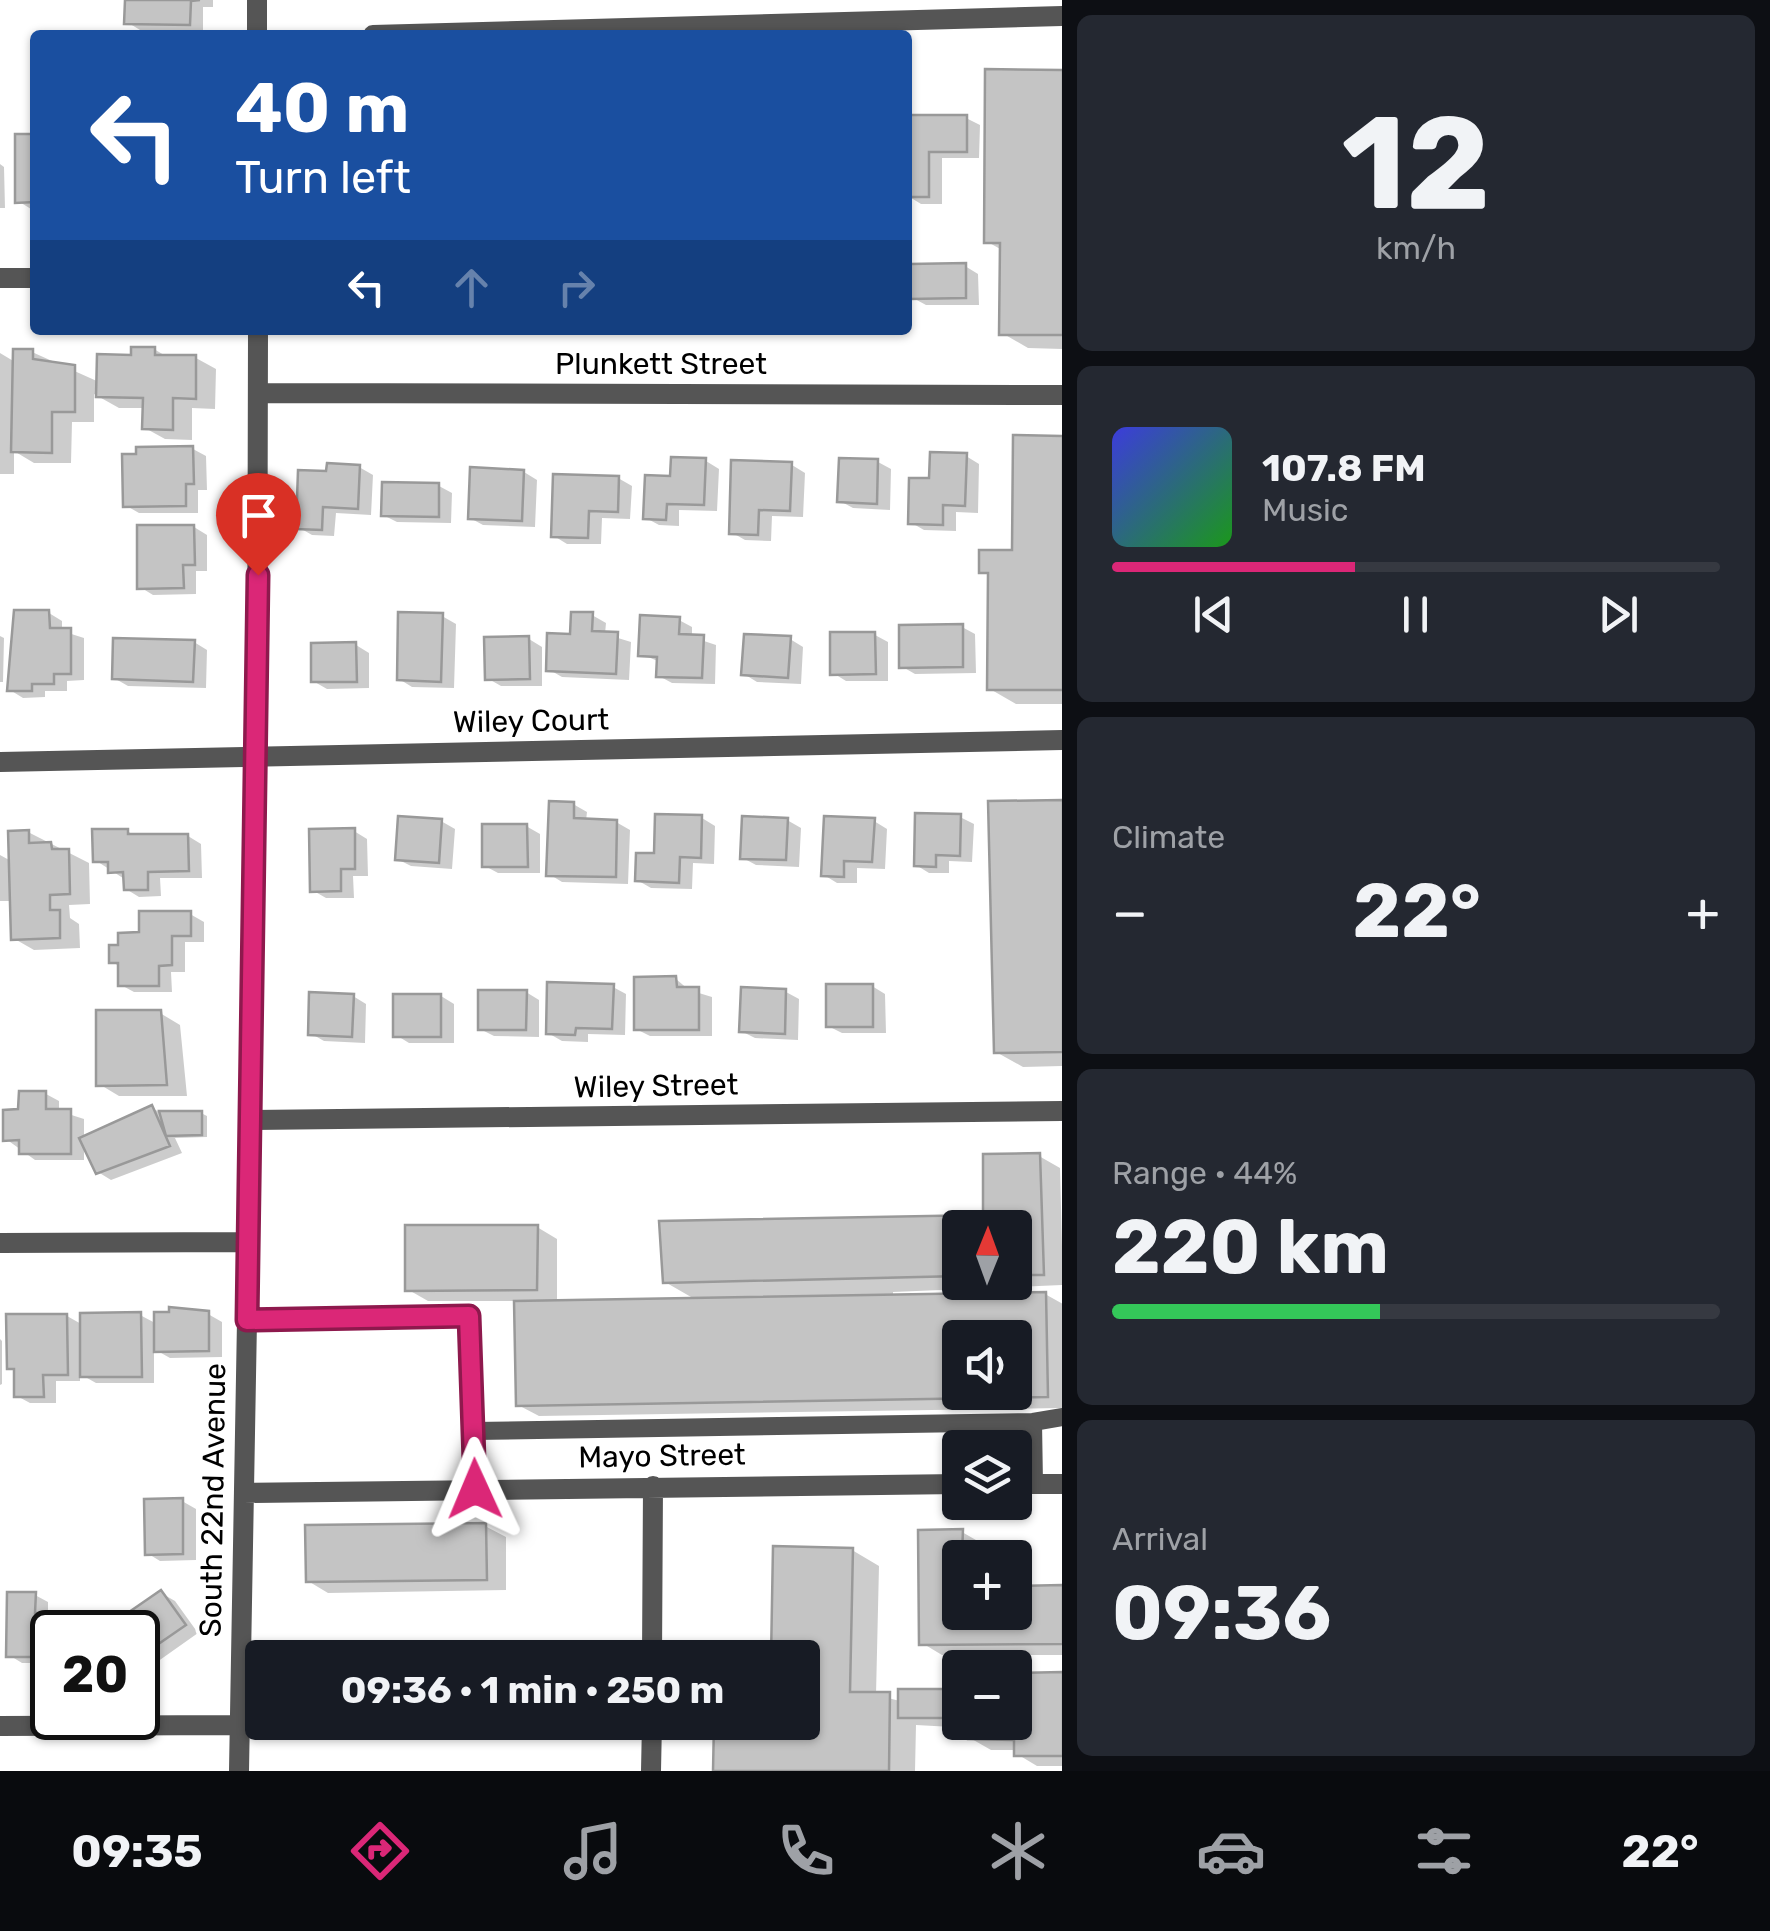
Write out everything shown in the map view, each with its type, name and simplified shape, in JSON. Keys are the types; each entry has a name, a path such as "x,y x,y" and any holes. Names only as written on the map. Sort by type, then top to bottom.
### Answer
{"street":[{"path":"257,30 258,0"},
{"path":"554,30 1062,16"},
{"path":"0,278 30,278"},
{"name":"South 22nd Avenue","path":"238,1771 257,757 258,335"},
{"name":"Plunkett Street","path":"260,394 1062,395"},
{"name":"Wiley Court","path":"0,762 1062,740"},
{"name":"Wiley Street","path":"249,1120 1062,1111"},
{"path":"0,1243 247,1242"},
{"name":"Mayo Street","path":"244,1492 942,1484"},
{"path":"1032,1484 1062,1484"},
{"path":"652,1640 653,1486"},
{"path":"0,1726 239,1725"},
{"path":"652,1740 652,1771"}],"lane":[{"path":"247,1320 469,1316 475,1489"},
{"path":"474,1431 1032,1422 1062,1416"},
{"path":"1031,1430 1032,1422"}],"building":[{"path":"125,0 200,0 191,1 190,25 124,24"},
{"path":"985,69 1062,70 1062,335 999,335 1000,243 984,243"},
{"path":"912,115 967,115 967,152 929,152 929,197 912,197"},
{"path":"15,134 30,134 30,202 15,203"},
{"path":"966,263 966,298 912,299 912,264"},
{"path":"131,347 155,347 155,355 196,355 196,399 173,398 173,430 142,429 143,398 96,397 97,354 131,355"},
{"path":"13,349 33,349 33,359 75,365 75,412 52,412 52,453 11,452"},
{"path":"1013,435 1062,436 1062,690 987,690 988,573 979,573 979,550 1012,550"},
{"path":"193,446 194,484 186,484 186,506 123,507 122,454 136,454 136,447"},
{"path":"930,452 967,453 965,506 943,505 943,525 908,524 909,478 929,478"},
{"path":"671,457 706,458 704,505 667,504 666,520 643,519 645,475 670,476"},
{"path":"839,458 878,459 877,504 837,502"},
{"path":"731,460 792,462 790,511 759,510 758,535 729,534"},
{"path":"327,463 360,465 358,509 323,507 322,530 296,529 298,470 326,471"},
{"path":"470,467 524,470 522,521 468,519"},
{"path":"553,474 619,476 618,512 589,511 588,538 551,537"},
{"path":"382,482 439,483 439,517 381,516"},
{"path":"137,525 194,525 195,565 183,565 184,588 137,589"},
{"path":"14,610 49,610 50,628 71,628 71,674 54,674 54,684 32,684 32,691 7,691"},
{"path":"398,612 443,613 441,682 397,680"},
{"path":"571,612 593,612 592,631 618,632 616,674 546,671 547,633 570,634"},
{"path":"640,615 680,617 679,634 704,635 702,678 656,677 657,657 638,656"},
{"path":"963,624 963,667 899,668 899,625"},
{"path":"830,632 875,632 876,674 830,675"},
{"path":"744,634 791,636 788,678 741,675"},
{"path":"529,636 530,679 485,680 484,637"},
{"path":"113,638 195,640 193,682 112,679"},
{"path":"356,642 357,682 311,682 311,643"},
{"path":"1062,800 1062,1052 994,1053 988,801"},
{"path":"549,801 574,802 574,818 617,820 616,877 546,876"},
{"path":"915,813 961,814 960,856 936,855 936,867 914,866"},
{"path":"655,814 702,815 701,858 680,857 679,883 635,881 636,853 654,853"},
{"path":"398,816 442,819 439,863 395,860"},
{"path":"742,816 788,818 786,860 740,859"},
{"path":"824,816 875,818 872,862 844,861 844,877 821,876"},
{"path":"482,824 527,824 528,867 482,867"},
{"path":"355,828 355,869 341,869 341,891 310,892 309,829"},
{"path":"92,829 128,829 128,834 188,834 189,871 148,872 148,890 124,890 123,872 108,873 108,862 93,862"},
{"path":"29,830 29,843 51,842 52,849 69,849 70,894 50,895 50,910 60,910 60,938 11,940 8,831"},
{"path":"139,911 191,911 191,936 172,936 172,965 159,966 159,986 118,986 118,963 109,963 109,945 118,945 118,933 139,932"},
{"path":"676,976 677,987 699,987 699,1030 634,1030 634,977"},
{"path":"547,982 614,984 612,1029 576,1028 575,1035 546,1034"},
{"path":"826,984 873,984 873,1027 826,1027"},
{"path":"741,987 786,989 785,1034 739,1032"},
{"path":"478,990 527,990 526,1030 478,1030"},
{"path":"309,992 354,994 352,1037 308,1035"},
{"path":"393,994 441,994 441,1037 393,1037"},
{"path":"96,1010 161,1010 167,1085 96,1086"},
{"path":"19,1091 46,1091 46,1109 71,1109 71,1154 19,1154 19,1140 3,1141 3,1110 18,1109"},
{"path":"152,1105 170,1146 96,1174 79,1138"},
{"path":"159,1111 202,1111 202,1135 166,1136"},
{"path":"1040,1153 1044,1275 1032,1275 1032,1210 983,1210 983,1154"},
{"path":"942,1216 942,1276 663,1283 659,1221"},
{"path":"405,1225 538,1225 537,1290 405,1291"},
{"path":"1032,1292 1046,1292 1048,1397 1032,1397 1032,1320 942,1320 942,1399 516,1406 514,1301 942,1294 942,1300 1032,1300"},
{"path":"169,1307 209,1311 209,1351 154,1352 154,1312 169,1312"},
{"path":"141,1312 142,1377 80,1377 80,1313"},
{"path":"6,1314 67,1314 68,1375 43,1375 44,1397 14,1397 14,1369 7,1369"},
{"path":"183,1498 183,1554 145,1555 144,1499"},
{"path":"486,1523 487,1580 306,1582 305,1525"},
{"path":"963,1529 963,1540 942,1540 942,1630 1032,1630 1032,1586 1062,1585 1062,1644 919,1645 918,1530"},
{"path":"773,1546 853,1548 850,1692 890,1692 889,1771 713,1771 714,1740 820,1740 820,1640 771,1640"},
{"path":"161,1590 186,1625 160,1643 160,1610 132,1610"},
{"path":"7,1592 36,1592 35,1610 30,1610 30,1657 6,1657"},
{"path":"1062,1672 1062,1756 1014,1756 1014,1740 1032,1740 1032,1673"},
{"path":"898,1689 942,1689 942,1718 898,1718"}],"route":[{"path":"258,575 247,1320 469,1316 475,1489"}]}
